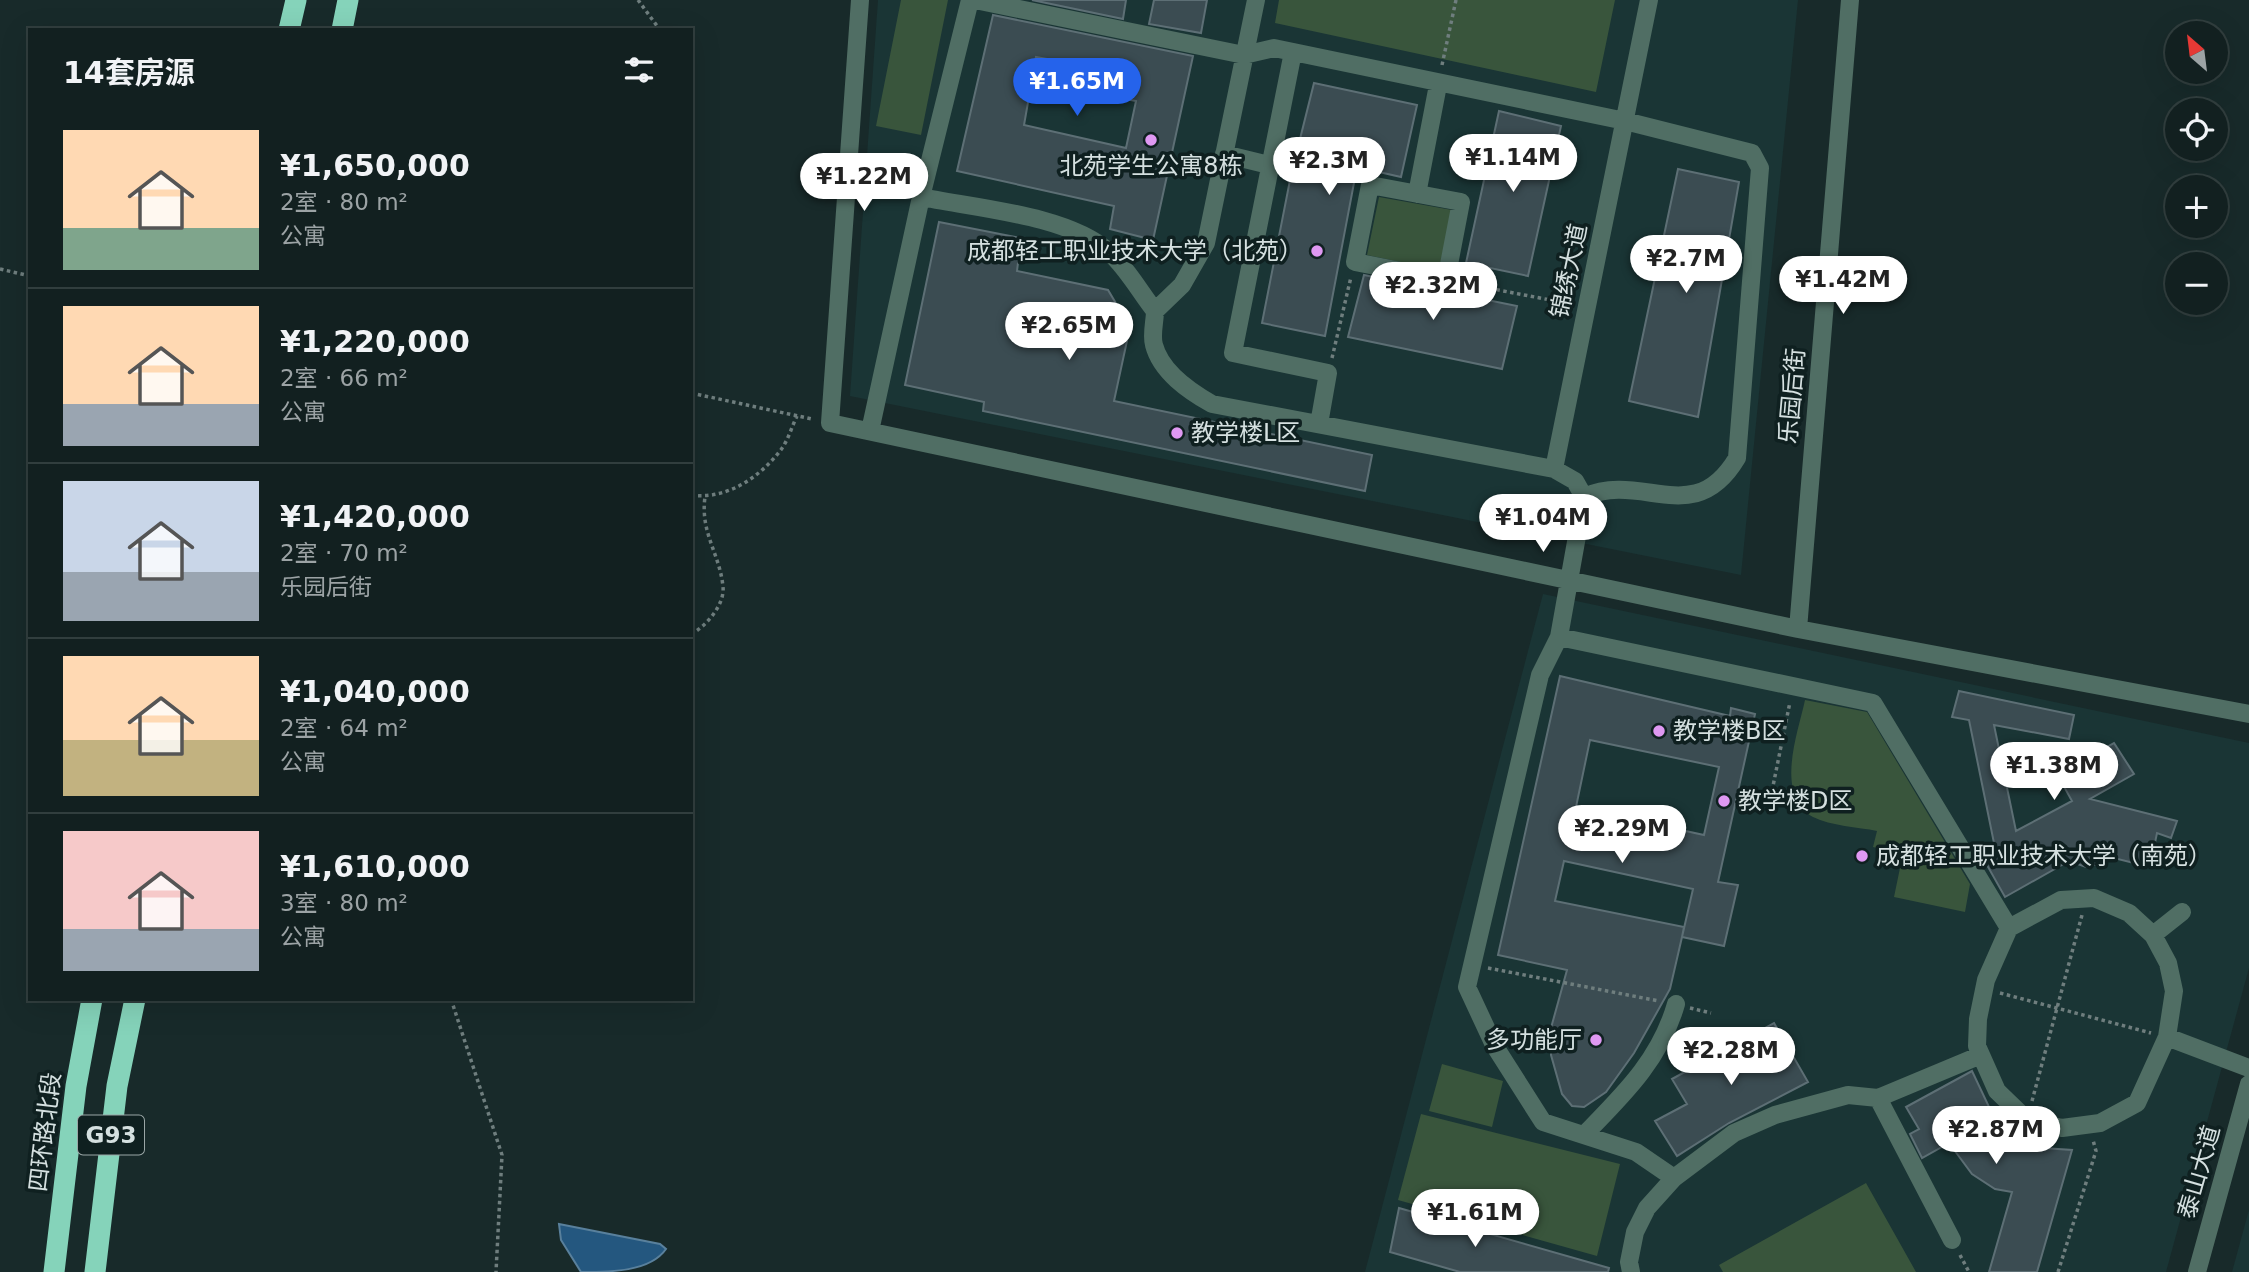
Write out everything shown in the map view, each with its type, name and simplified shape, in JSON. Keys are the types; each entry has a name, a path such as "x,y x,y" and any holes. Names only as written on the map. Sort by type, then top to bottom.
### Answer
{"highway":[{"path":"289,28 296,0"},
{"path":"342,28 348,0"},
{"name":"四环路北段","path":"54,1272 76,1086 92,1001"},
{"name":"G93","path":"95,1272 117,1086 135,1001"}],"street":[{"path":"860,0 831,423 1798,629 2249,714"},
{"path":"870,432 921,197 970,0"},
{"path":"975,0 1244,55 1274,48 1438,85 1625,121 1752,153 1760,168 1737,458 1715,487 1698,494 1681,496 1618,490 1597,491 1584,497"},
{"path":"1256,0 1206,243 1182,285 1156,311 1153,343 1161,361 1190,391 1212,404 1554,469 1575,481 1584,497 1572,580 1559,637 1541,675 1466,988 1494,1045 1543,1122 1636,1152 1674,1178"},
{"name":"锦绣大道","path":"1554,469 1649,0"},
{"name":"乐园后街","path":"1798,629 1850,0"},
{"path":"1293,52 1233,354 1328,373 1319,424"},
{"path":"1417,194 1438,85"},
{"path":"1224,154 1269,164"},
{"path":"1370,185 1417,194 1461,202 1446,280 1354,262 1370,185"},
{"path":"921,197 1076,230 1109,252 1156,311"},
{"path":"1559,637 1873,703 2009,928"},
{"path":"2094,898 2129,913 2153,935 2168,963 2174,991 2167,1037 2137,1103 2090,1125 2062,1128 2027,1119 1997,1091 1977,1046 1978,1018 1984,989 2009,928 2061,900 2087,899 2094,898"},
{"path":"2153,935 2182,912"},
{"path":"1584,1135 1634,1084 1654,1056 1669,1030 1676,1004"},
{"path":"2167,1037 2249,1068"},
{"path":"1631,1272 1629,1262 1635,1231 1647,1208 1674,1178 1734,1133 1775,1115 1848,1095 1878,1098 1981,1055"},
{"name":"泰山大道","path":"2197,1272 2249,1084"},
{"path":"1878,1098 1952,1240"}],"path":[{"path":"638,0 659,28"},
{"path":"1438,85 1455,0"},
{"path":"1269,164 1370,185"},
{"path":"1328,373 1354,262"},
{"path":"0,269 28,276"},
{"path":"1446,280 1587,306"},
{"path":"693,393 831,423"},
{"path":"693,495 705,497 735,490 781,450 796,415"},
{"path":"693,632 713,616 724,590 706,531 705,497"},
{"path":"1772,791 1793,686"},
{"path":"2027,1119 2087,899"},
{"path":"1472,965 1676,1004"},
{"path":"1984,989 2167,1037"},
{"path":"452,1001 502,1155 496,1272"},
{"path":"2058,1272 2095,1151 2090,1125"}],"shaded area":[{"name":"成都轻工职业技术大学（北苑）","path":"878,0 1798,0 1741,575 850,396"},
{"name":"成都轻工职业技术大学（南苑）","path":"1543,594 2249,743 2249,968 2166,1272 1365,1272"},
{"path":"2249,1210 2249,1272 2232,1272"}],"green space":[{"path":"901,0 948,0 921,135 876,126"},
{"path":"1279,0 1615,0 1596,92 1275,23"},
{"path":"1379,197 1452,210 1439,270 1367,255"},
{"path":"1805,700 1867,712 1970,884 1965,912 1894,897 1900,868 1887,866 1890,851 1873,847 1877,831 1820,820 1801,807 1794,794 1791,779 1794,746"},
{"path":"1442,1064 1503,1081 1492,1127 1429,1111"},
{"path":"1421,1114 1620,1164 1597,1256 1398,1200"},
{"path":"1866,1183 1916,1272 1723,1272 1719,1265"}],"water":[{"path":"559,1224 660,1244 666,1249 659,1257 640,1266 616,1271 581,1272 561,1240"}],"building":[{"path":"1032,0 1126,0 1123,19"},
{"path":"1154,0 1207,0 1201,33 1149,24"},
{"path":"993,15 1193,56 1153,240 1110,229 1114,206 957,171","holes":["1036,57 1097,68 1093,93 1136,101 1126,148 1024,125"]},
{"path":"1314,83 1417,105 1401,177 1357,167 1325,336 1262,323 1291,175"},
{"path":"1499,111 1561,126 1528,276 1466,263"},
{"path":"1678,169 1739,182 1698,417 1629,401"},
{"path":"939,222 1021,238 1017,271 1108,290 1130,327 1114,401 1372,455 1365,491 983,411 984,402 905,385"},
{"path":"1364,275 1517,306 1502,369 1348,337"},
{"path":"1560,676 1730,716 1731,708 1755,714 1718,882 1738,885 1724,946 1682,937 1670,989 1634,1053 1606,1092 1584,1107 1572,1106 1562,1094 1551,1055 1551,1028 1567,970 1498,955","holes":["1590,740 1719,767 1704,835 1576,807","1564,861 1693,889 1682,937 1684,927 1555,901"]},
{"path":"1959,691 2074,715 2069,739 1994,725 2016,831 2072,801 2057,774 2114,743 2134,774 2090,799 2177,821 2171,838 2157,833 2150,867 2106,856 2098,864 2086,867 2069,861 2005,897 1979,851 1994,843 1969,720 1952,717"},
{"path":"1774,1023 1808,1082 1729,1123 1677,1156 1655,1121 1687,1104 1672,1079"},
{"path":"1972,1071 1989,1107 2016,1135 2043,1148 2072,1150 2037,1272 1989,1272 2012,1192 1995,1189 1972,1174 1949,1143 1922,1158 1910,1134 1919,1129 1906,1107"},
{"path":"1399,1208 1609,1268 1608,1272 1460,1272 1390,1252"}],"place":[{"name":"北苑学生公寓8栋","path":"1151,140"},
{"name":"成都轻工职业技术大学（北苑）","path":"1317,251"},
{"name":"教学楼L区","path":"1177,433"},
{"name":"教学楼B区","path":"1659,731"},
{"name":"教学楼D区","path":"1724,801"},
{"name":"成都轻工职业技术大学（南苑）","path":"1862,856"},
{"name":"多功能厅","path":"1596,1040"}]}
